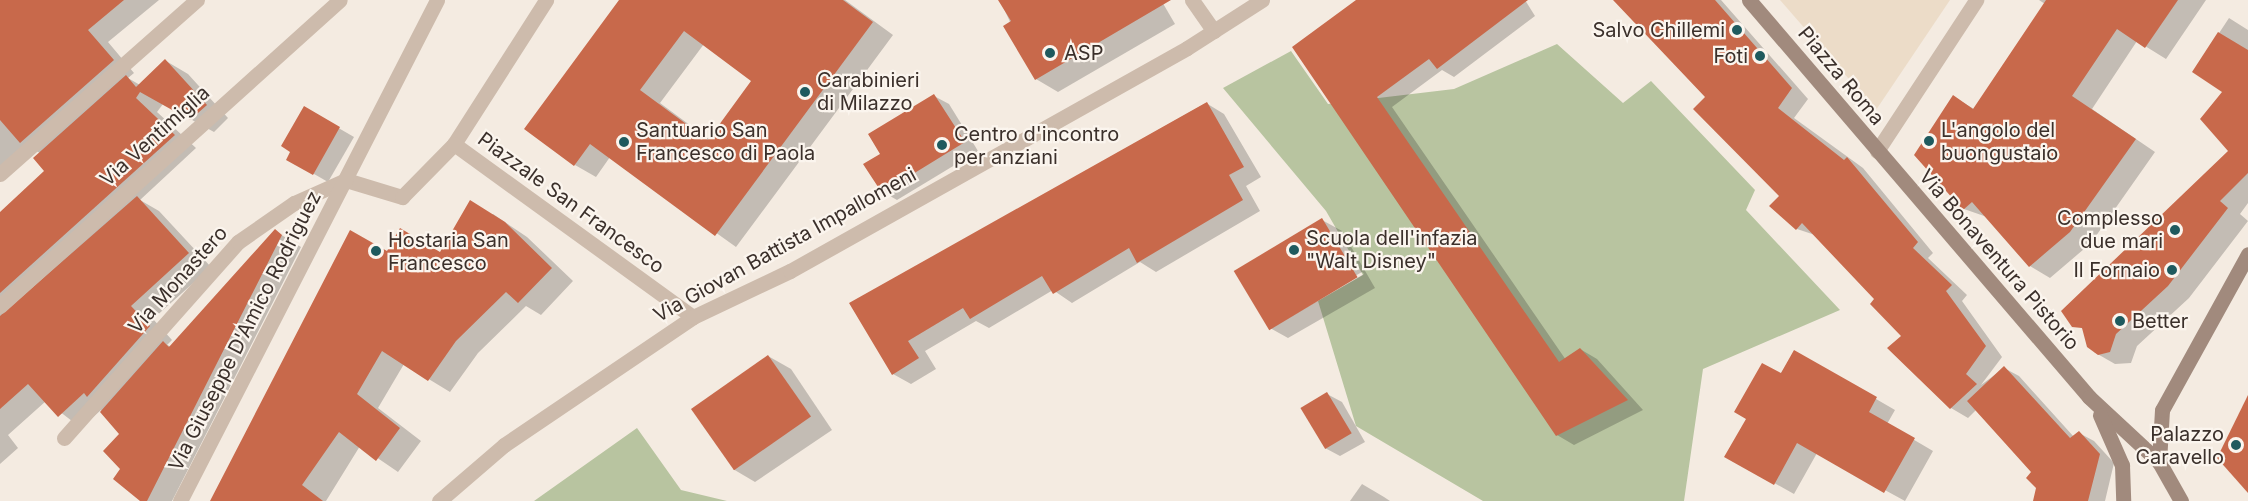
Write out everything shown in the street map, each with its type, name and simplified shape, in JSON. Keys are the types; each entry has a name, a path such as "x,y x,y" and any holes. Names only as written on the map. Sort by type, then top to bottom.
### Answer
{"main road":[{"name":"Piazza Roma","path":"1749,0 1877,151"},
{"name":"Via Bonaventura Pistorio","path":"1877,151 2089,397 2159,462"},
{"path":"2181,501 2159,462 2157,433 2169,389 2248,254"},
{"name":"Via Bonaventura Pistorio","path":"2089,397 2111,433 2122,465 2123,501"}],"street":[{"path":"0,174 197,0"},
{"name":"Via Ventimiglia","path":"0,306 340,0"},
{"name":"Via Giuseppe D'Amico Rodriguez","path":"180,501 437,0"},
{"name":"Piazzale San Francesco","path":"346,180 402,198 454,144 546,0"},
{"path":"1192,0 1214,31"},
{"name":"Via Giovan Battista Impallomeni","path":"439,501 504,446 693,317 790,271 1214,31 1262,0"},
{"name":"Piazza Roma","path":"1877,151 1976,0"},
{"name":"Piazzale San Francesco","path":"454,144 693,317"},
{"name":"Via Monastero","path":"64,438 238,242 294,203 346,180"}],"green space":[{"path":"1557,44 1623,103 1651,81 1755,190 1746,210 1840,310 1703,369 1684,501 1483,501 1356,426 1318,301 1363,275 1326,211 1223,88 1291,51 1328,104 1454,89"},
{"path":"637,428 681,490 727,501 534,501"}],"shaded area":[{"path":"1780,0 1950,0 1876,110"}],"building":[{"path":"0,0 124,0 88,30 114,60 20,143 0,120"},
{"path":"619,0 843,0 873,22 715,236 590,144 574,166 524,129","holes":["684,31 751,81 708,140 640,90"]},
{"name":"ASP","path":"998,0 1171,0 1035,80 1003,26 1011,21"},
{"path":"1356,0 1528,0 1437,69 1429,59 1377,97 1559,362 1580,348 1628,400 1556,436 1292,47"},
{"path":"1613,0 1715,0 1792,88 1778,108 1844,160 1847,157 1918,242 1913,248 1952,285 1946,291 1986,346 1966,374 1977,384 1950,409 1887,348 1901,336 1870,304 1874,299 1802,223 1796,230 1769,206 1779,196 1693,109 1705,97"},
{"path":"2046,0 2178,0 2145,48 2117,29 2072,96 2136,139 2070,232 2029,267 1972,202 1963,210 1914,155 1953,95 1973,109"},
{"path":"2218,32 2248,50 2248,173 2220,201 2228,208 2168,286 2116,334 2110,352 2098,355 2087,347 2082,328 2072,327 2061,311 2228,151 2200,119 2222,92 2192,72"},
{"path":"165,59 207,105 190,120 140,92 136,98 175,135 0,293 0,212 44,171 33,158 126,75 136,87"},
{"path":"934,94 965,142 882,193 863,164 880,154 868,134"},
{"path":"1207,102 1244,167 1229,175 1243,200 1137,263 1129,248 1053,294 1042,276 970,319 963,308 908,341 919,358 892,375 849,303"},
{"path":"304,106 340,127 313,175 286,160 290,152 281,146"},
{"path":"137,196 189,253 131,306 150,326 87,397 84,393 58,417 28,384 0,409 0,316"},
{"path":"470,200 505,222 552,268 518,303 506,292 456,341 428,381 382,351 357,394 400,428 376,461 339,432 302,485 323,501 210,501 350,230 387,251 400,228 440,252"},
{"path":"1322,218 1358,277 1269,330 1234,271"},
{"path":"275,229 282,235 147,501 140,501 113,479 120,469 103,451 119,434 100,412 163,341 169,347"},
{"path":"1794,350 1877,397 1869,412 1915,438 1884,493 1797,443 1774,485 1724,457 1746,419 1734,412 1762,363 1781,373"},
{"path":"768,355 811,416 734,470 691,409"},
{"path":"2004,366 2070,438 2079,431 2100,454 2088,501 2033,501 2036,488 2026,478 2031,472 1967,401"},
{"path":"1327,392 1352,433 1325,449 1300,408"},
{"name":"Palazzo Caravello","path":"2248,395 2248,493 2217,458"}],"place":[{"name":"Salvo Chillemi","path":"1737,30"},
{"name":"ASP","path":"1050,53"},
{"name":"Foti","path":"1760,56"},
{"name":"Carabinieri di Milazzo","path":"805,92"},
{"name":"L'angolo del buongustaio","path":"1929,141"},
{"name":"Santuario San Francesco di Paola","path":"624,142"},
{"name":"Centro d'incontro per anziani","path":"942,145"},
{"name":"Complesso due mari","path":"2175,230"},
{"name":"Scuola dell'infazia \"Walt Disney\"","path":"1294,250"},
{"name":"Hostaria San Francesco","path":"376,251"},
{"name":"Il Fornaio","path":"2172,270"},
{"name":"Better","path":"2120,321"},
{"name":"Palazzo Caravello","path":"2236,445"}]}
